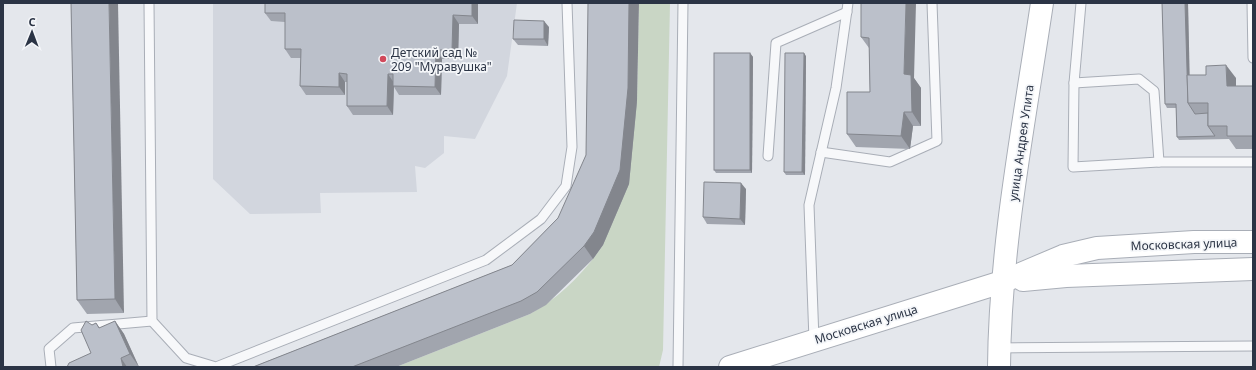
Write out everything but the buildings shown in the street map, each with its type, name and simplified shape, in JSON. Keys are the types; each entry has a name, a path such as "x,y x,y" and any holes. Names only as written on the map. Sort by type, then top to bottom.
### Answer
{"main road":[{"name":"улица Андрея Упита","path":"999,358 1002,282 1042,3"},
{"name":"Московская улица","path":"732,367 1002,282 1063,256 1097,248 1194,242 1253,242"},
{"name":"Московская улица","path":"1002,282 1066,276 1253,269"}],"lane":[{"path":"149,3 152,321 186,358 216,367 486,260 541,219 566,186 572,148 567,3"},
{"path":"678,367 683,3"},
{"path":"821,152 890,162 937,141 932,3"},
{"path":"1081,3 1074,83 1073,167 1159,162 1253,162"},
{"path":"1252,3 1253,58"},
{"path":"814,340 809,205 836,88 848,7"},
{"path":"768,156 776,43 848,7"},
{"path":"1074,83 1139,79 1154,91 1159,162"},
{"path":"51,367 49,349 73,328 152,321"},
{"path":"999,358 1253,346"}],"shaded area":[{"path":"213,3 517,3 507,76 475,139 444,136 444,153 425,168 415,166 417,192 320,193 321,213 250,214 213,179"}],"green space":[{"path":"639,3 670,3 663,350 659,367 396,367 530,314 561,293 588,265 603,245 637,101"}],"place":[{"name":"Детский сад № 209 \"Муравушка\"","path":"383,59"}]}
